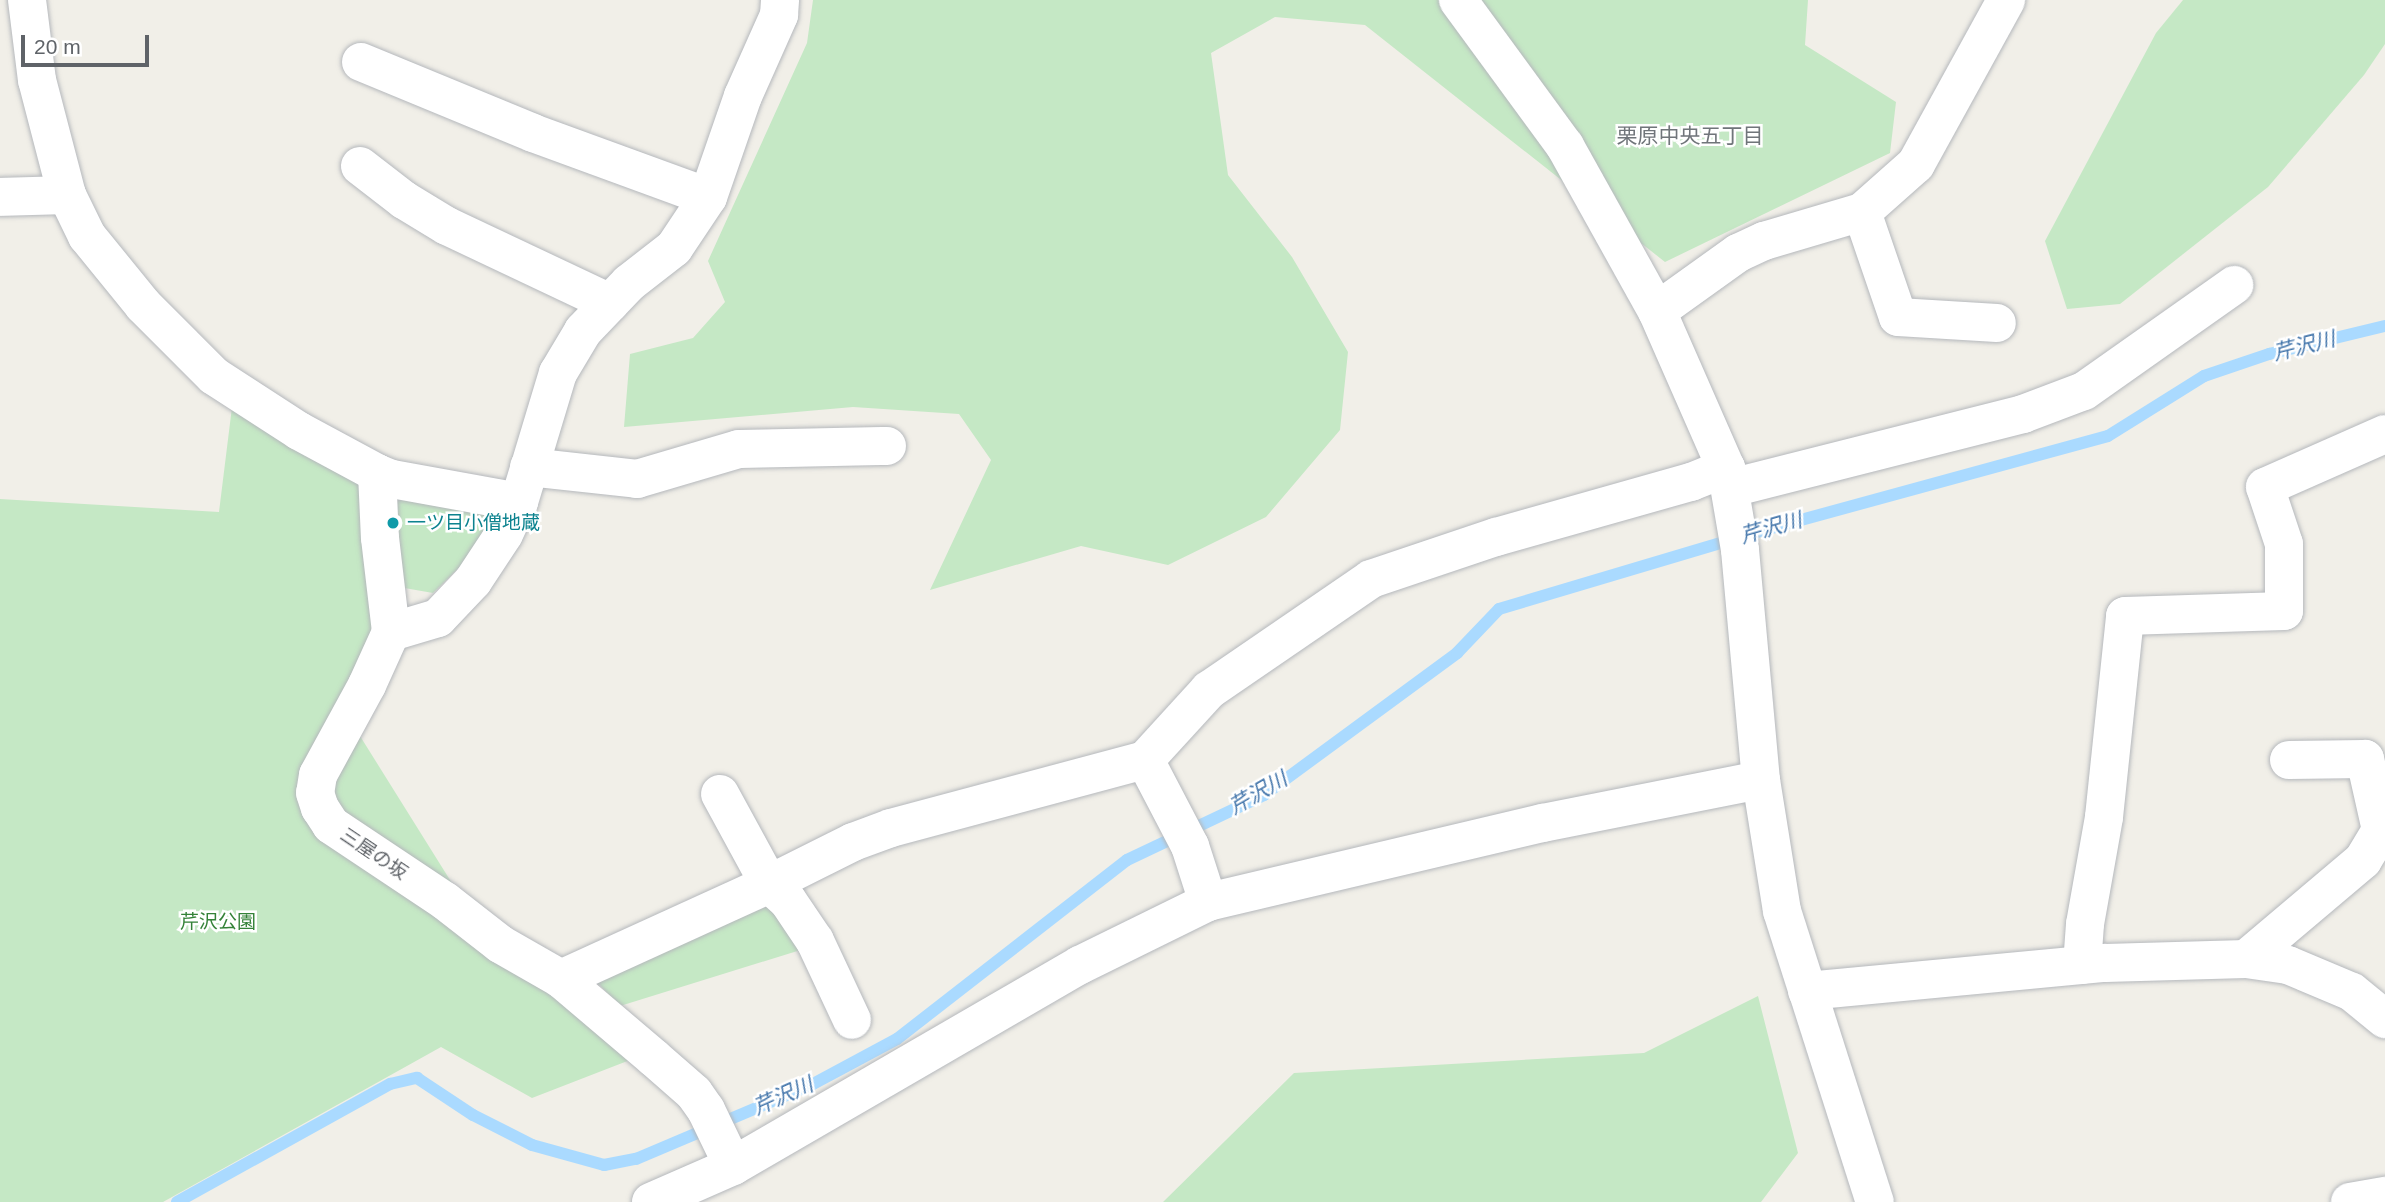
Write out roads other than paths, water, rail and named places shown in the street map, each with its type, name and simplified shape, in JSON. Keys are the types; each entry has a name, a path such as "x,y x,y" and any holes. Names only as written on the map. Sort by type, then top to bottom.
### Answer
{"street":[{"path":"27,0 37,80 67,195 87,236 135,295 214,376 299,431 377,473 392,479 524,485 637,479 739,449 887,446"},
{"path":"377,473 380,538 391,632 439,618 472,582 504,534 524,485 558,373 583,331 629,283 674,248 708,197 743,96 779,15 780,0"},
{"path":"1458,0 1565,146 1657,311 1733,506 1761,780 1782,911 1875,1202"},
{"path":"1657,311 1738,253 1764,241 1862,212 1916,164 2006,0"},
{"path":"361,62 533,133 708,197"},
{"path":"360,166 404,200 447,226 610,303"},
{"path":"0,197 67,195"},
{"path":"1862,212 1898,317 1997,323"},
{"path":"561,979 769,884 853,842 891,828 1145,760 1209,690 1370,579 1496,537 1691,482 1733,506 2023,414 2084,391 2234,285"},
{"path":"2082,965 2085,924 2104,817 2125,616 2284,611 2284,544 2265,487 2385,434"},
{"name":"三屋の坂","path":"391,632 367,685 318,775 316,793 320,808 331,825 444,901 500,944 561,979 694,1093 720,1139"},
{"path":"2246,959 2363,860 2381,830 2365,759 2289,760"},
{"path":"1145,760 1183,831 1208,902"},
{"path":"651,1202 720,1139 1208,902 1543,823 1761,780"},
{"path":"720,794 769,884 788,901 815,941 852,1020"},
{"path":"1807,991 2082,965 2246,959 2288,965 2351,992 2385,1019"},
{"path":"2350,1202 2385,1196"}],"waterway":[{"name":"芹沢川","path":"177,1202 390,1084 417,1078 473,1115 532,1145 604,1165 636,1159 813,1084 897,1039 1127,860 1264,795 1457,653 1499,609 1768,529 2108,436 2204,376 2269,354 2385,326"}],"place":[{"name":"一ツ目小僧地蔵","path":"393,523"}],"district":[{"name":"栗原中央五丁目","path":"1690,136"}],"park label":[{"name":"芹沢公園","path":"218,922"}]}
